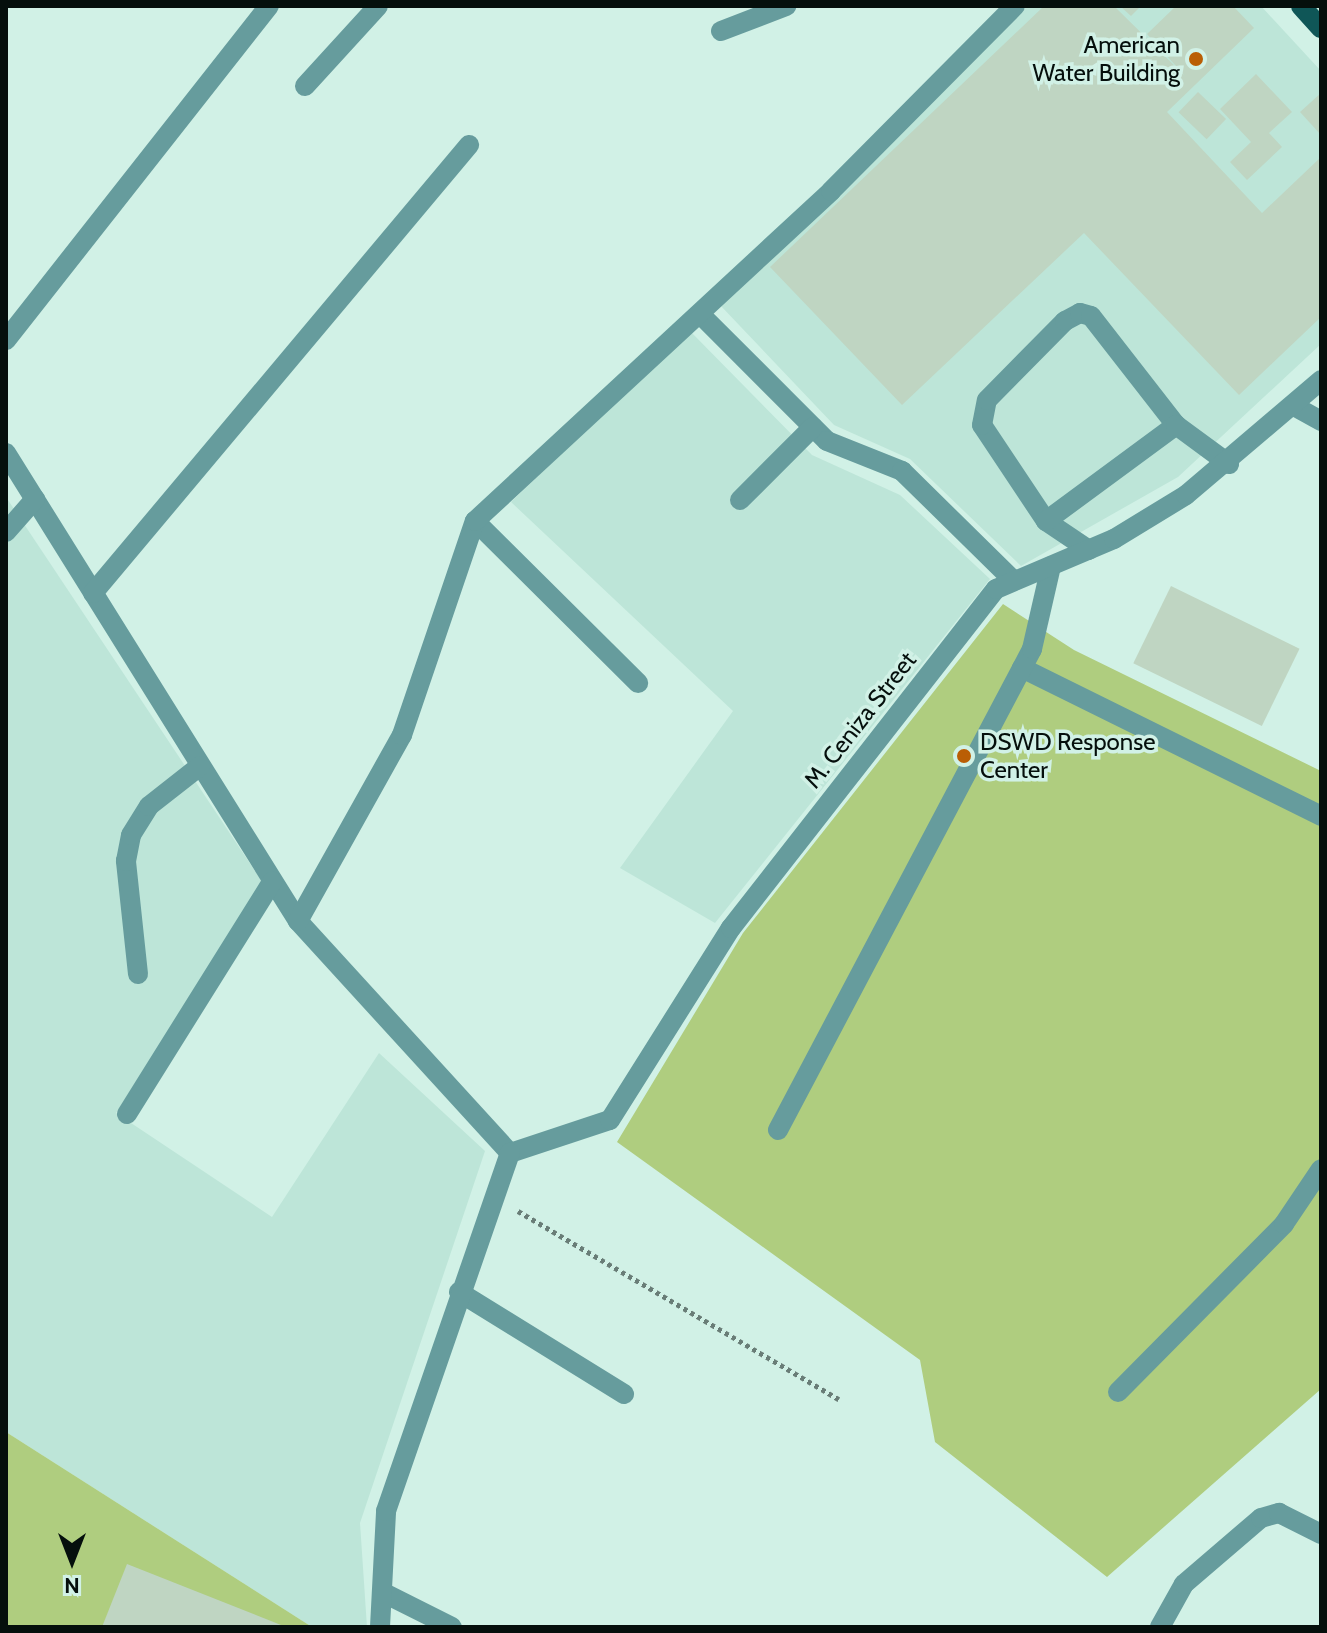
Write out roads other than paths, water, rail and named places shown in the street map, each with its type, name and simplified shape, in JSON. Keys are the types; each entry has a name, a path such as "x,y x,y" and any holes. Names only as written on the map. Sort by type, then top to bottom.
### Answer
{"main road":[{"path":"1301,6 1321,28"}],"street":[{"path":"6,340 269,6"},
{"path":"305,86 378,6"},
{"path":"721,31 786,6"},
{"path":"298,921 402,735 475,521 701,315 1015,6"},
{"path":"93,593 469,145"},
{"path":"701,315 827,441 902,471 1014,581"},
{"path":"1089,550 1046,521 982,425 987,400 1065,321 1091,316 1176,425 1229,464"},
{"name":"M. Ceniza Street","path":"510,1153 610,1120 731,928 996,589 1089,550 1229,464 1321,380"},
{"path":"1294,406 1321,421"},
{"path":"1046,521 1176,425"},
{"path":"740,500 813,427"},
{"path":"6,453 298,921 510,1153 459,1292 386,1511 380,1627"},
{"path":"6,532 35,499"},
{"path":"475,521 638,683"},
{"path":"778,1130 1022,668 1051,566"},
{"path":"1022,668 1321,816"},
{"path":"138,974 126,861 131,835 149,806 200,766"},
{"path":"127,1114 272,882"},
{"path":"1118,1392 1284,1224 1321,1169"},
{"path":"459,1292 624,1394"},
{"path":"1160,1627 1184,1584 1261,1518 1279,1513 1321,1534"},
{"path":"382,1592 452,1627"}],"place":[{"name":"American Water Building","path":"1196,59"},
{"name":"DSWD Response Center","path":"964,756"}]}
